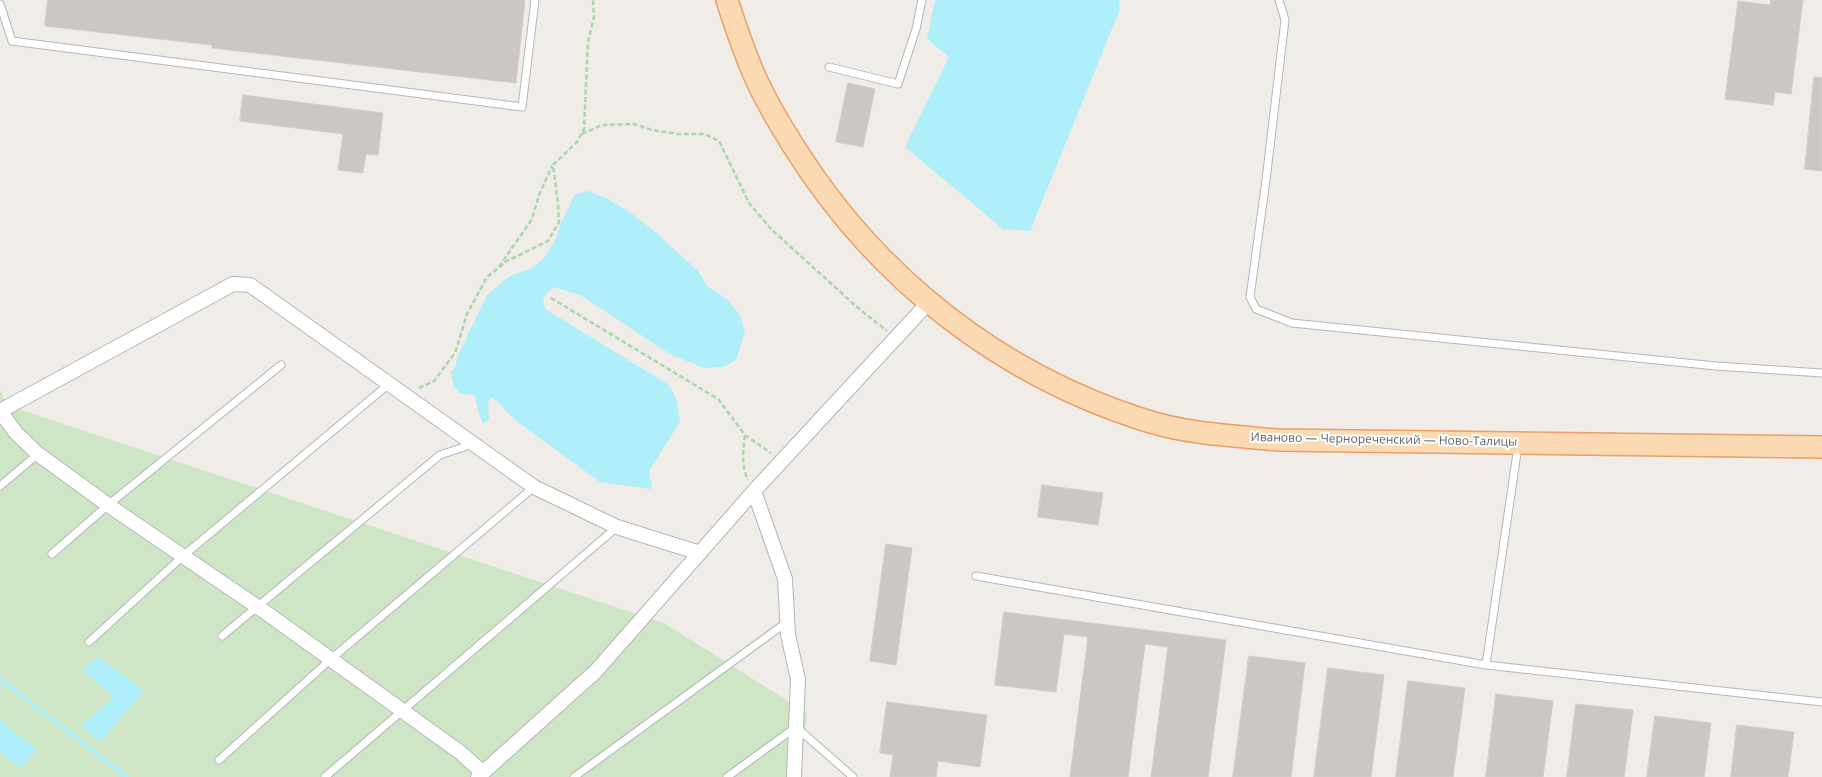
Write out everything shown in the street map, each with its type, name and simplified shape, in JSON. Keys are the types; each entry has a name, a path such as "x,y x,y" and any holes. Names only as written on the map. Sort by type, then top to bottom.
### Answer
{"main road":[{"name":"Иваново — Чернореченский — Ново-Талицы","path":"727,0 739,37 758,83 783,129 811,173 850,224 889,266 965,331 1047,380 1100,404 1145,421 1190,431 1278,440 1822,447"}],"street":[{"path":"700,553 617,528 534,487 250,285 234,284 0,411 16,433 38,454 257,606 462,753 481,775 596,671 754,492 929,302"},
{"path":"754,492 785,580 788,635 798,679 794,777"}],"lane":[{"path":"0,4 12,41 522,107 535,0"},
{"path":"829,67 898,84 916,29 922,0"},
{"path":"1280,0 1285,20 1250,297 1256,309 1292,323 1706,365 1822,373"},
{"path":"52,554 108,504 281,365"},
{"path":"89,642 183,556 394,386"},
{"path":"222,636 440,455 473,444"},
{"path":"1486,666 1518,444"},
{"path":"0,486 38,454"},
{"path":"219,760 331,659 534,487"},
{"path":"325,777 617,528"},
{"path":"976,576 1486,666 1822,702"},
{"path":"574,777 787,622"},
{"path":"727,777 796,727 853,777"}],"path":[{"path":"497,270 532,219 552,165 577,142 584,129 588,42 594,17 594,0"},
{"path":"581,134 602,125 634,124 652,130 678,134 705,134 719,141 749,203 772,230 857,307 890,333 898,336"},
{"path":"394,386 416,389 434,381 456,353 467,314 487,277 507,261 548,240 558,222 558,203 552,165"},
{"path":"551,298 718,399 745,435 768,452 783,460"},
{"path":"745,435 742,459 744,472 754,492"}],"green space":[{"path":"0,389 6,405 664,623 807,713 800,777 0,777"}],"water":[{"path":"935,0 1119,0 1120,9 1030,231 1003,229 905,147 949,57 927,39"},
{"path":"587,191 604,197 628,211 653,230 698,271 708,287 727,299 739,314 745,331 736,360 723,367 703,368 670,354 580,295 554,287 543,297 545,309 669,385 677,401 680,422 649,471 652,489 600,482 515,420 497,401 490,397 488,404 489,419 483,424 475,395 461,394 454,387 451,372 455,368 457,358 487,295 510,276 532,268 545,257 556,239 561,223 575,194"},
{"path":"99,657 144,691 101,741 81,727 114,696 82,671"},
{"path":"0,719 37,750 20,768 0,752"}],"building":[{"path":"48,0 525,0 516,83 212,48 212,45 45,26"},
{"path":"1771,0 1803,0 1791,94 1775,92 1773,105 1725,99 1738,1 1770,5"},
{"path":"1814,77 1822,78 1822,171 1805,169"},
{"path":"848,83 875,89 863,147 836,142"},
{"path":"243,95 383,113 378,155 366,154 363,173 338,170 343,134 240,121"},
{"path":"1042,485 1103,493 1098,525 1038,517"},
{"path":"886,544 912,548 896,665 870,661"},
{"path":"1004,612 1226,640 1208,777 1151,777 1168,647 1145,644 1128,777 1070,777 1088,637 1064,634 1056,692 995,685"},
{"path":"1249,656 1305,663 1291,777 1233,777"},
{"path":"1328,668 1384,675 1371,777 1314,777"},
{"path":"1408,681 1465,688 1453,777 1396,777"},
{"path":"1496,694 1553,701 1543,777 1486,777"},
{"path":"887,702 987,715 980,767 938,761 936,777 890,777 893,755 880,753"},
{"path":"1576,704 1633,710 1624,777 1567,777"},
{"path":"1655,716 1711,723 1704,777 1647,777"},
{"path":"1737,725 1794,732 1788,777 1731,777"}],"waterway":[{"path":"0,679 127,777"}]}
